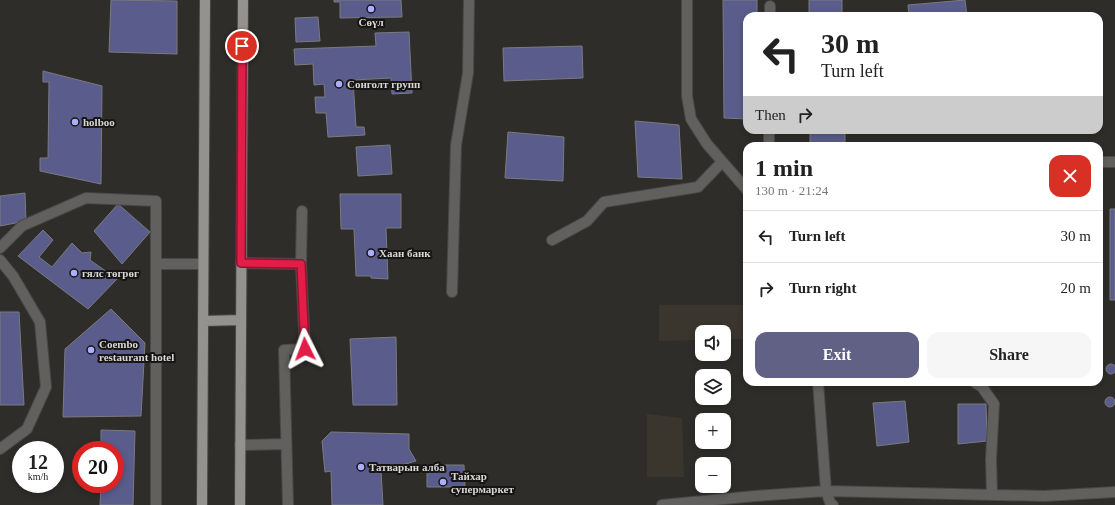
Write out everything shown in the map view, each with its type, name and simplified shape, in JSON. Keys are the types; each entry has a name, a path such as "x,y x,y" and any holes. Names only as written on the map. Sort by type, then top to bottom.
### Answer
{"main road":[{"path":"202,505 205,0"},
{"path":"240,505 243,0"},
{"path":"203,321 241,320"}],"street":[{"path":"452,292 456,145 468,73 469,0"},
{"path":"687,0 687,96 692,119 707,144 743,186"},
{"path":"552,240 587,221 604,202 698,188 722,162"},
{"path":"1103,162 1115,162"},
{"path":"0,248 22,226 86,198 156,201 156,505"},
{"path":"288,505 284,350 305,349 301,264 302,211"},
{"path":"0,260 13,276 40,322 46,387 27,429 0,449"},
{"path":"241,263 301,264"},
{"path":"157,264 203,264"},
{"path":"818,386 826,491 831,505 833,505"},
{"path":"980,386 994,404 991,459 992,495"},
{"path":"240,444 286,444"},
{"path":"662,505 755,500 826,491 992,495 1046,501 1115,492"}],"shaded area":[{"path":"659,305 743,305 743,339 731,339 731,325 695,325 695,340 659,341"},
{"path":"647,414 682,418 684,477 647,477"}],"building":[{"path":"111,0 177,1 177,54 109,52"},
{"name":"Сөүл","path":"334,0 401,0 402,17 340,18 340,2 334,2"},
{"path":"723,0 757,0 757,12 743,12 743,119 724,118"},
{"path":"809,0 842,0 842,12 809,12"},
{"path":"965,0 966,12 909,12 908,5"},
{"path":"318,17 320,41 296,42 295,18"},
{"name":"Сонголт групп","path":"409,32 412,93 392,94 391,78 353,80 356,127 364,127 365,135 328,137 326,113 316,113 315,97 325,97 324,84 314,85 313,64 295,65 294,49 376,46 375,33"},
{"path":"582,46 583,78 504,81 503,48"},
{"name":"holboo","path":"43,71 102,86 101,184 40,171 40,158 48,158 49,82 43,82"},
{"path":"635,121 679,125 682,179 638,177"},
{"path":"508,132 564,137 563,181 505,178"},
{"path":"810,134 845,134 845,142 810,142"},
{"path":"390,145 392,174 358,176 356,147"},
{"path":"25,193 26,221 0,226 0,196"},
{"name":"Хаан банк","path":"340,194 401,194 401,228 386,228 388,279 371,278 371,276 356,276 354,229 341,229"},
{"path":"118,204 150,232 122,264 94,231"},
{"path":"1110,209 1115,209 1115,300 1110,300"},
{"name":"гялс төгрөг","path":"43,230 53,240 39,257 52,267 72,243 82,253 91,252 90,260 117,279 88,309 18,256"},
{"path":"111,309 145,343 141,416 63,417 65,349"},
{"path":"0,312 19,312 24,405 0,405"},
{"path":"396,337 397,405 353,405 350,339"},
{"path":"1111,364 1116,369 1111,374 1106,369"},
{"path":"1108,397 1112,397 1115,402 1112,407 1108,407 1105,404 1105,400"},
{"path":"905,401 909,442 877,446 873,403"},
{"path":"958,404 986,404 987,441 958,444"},
{"path":"101,430 135,431 133,505 100,505 101,493 124,493 124,441 101,441"},
{"name":"Татварын алба","path":"331,432 409,434 409,449 416,461 381,471 383,505 332,505 331,471 325,472 322,441"},
{"path":"427,465 464,465 465,487 427,487"}],"place":[{"name":"Сөүл","path":"371,9"},
{"name":"Сонголт групп","path":"339,84"},
{"name":"holboo","path":"75,122"},
{"name":"Хаан банк","path":"371,253"},
{"name":"гялс төгрөг","path":"74,273"},
{"name":"Coembo restaurant hotel","path":"91,350"},
{"name":"Татварын алба","path":"361,467"},
{"name":"Тайхар супермаркет","path":"443,482"}],"route":[{"path":"242,46 241,263 301,264 305,349"}]}
